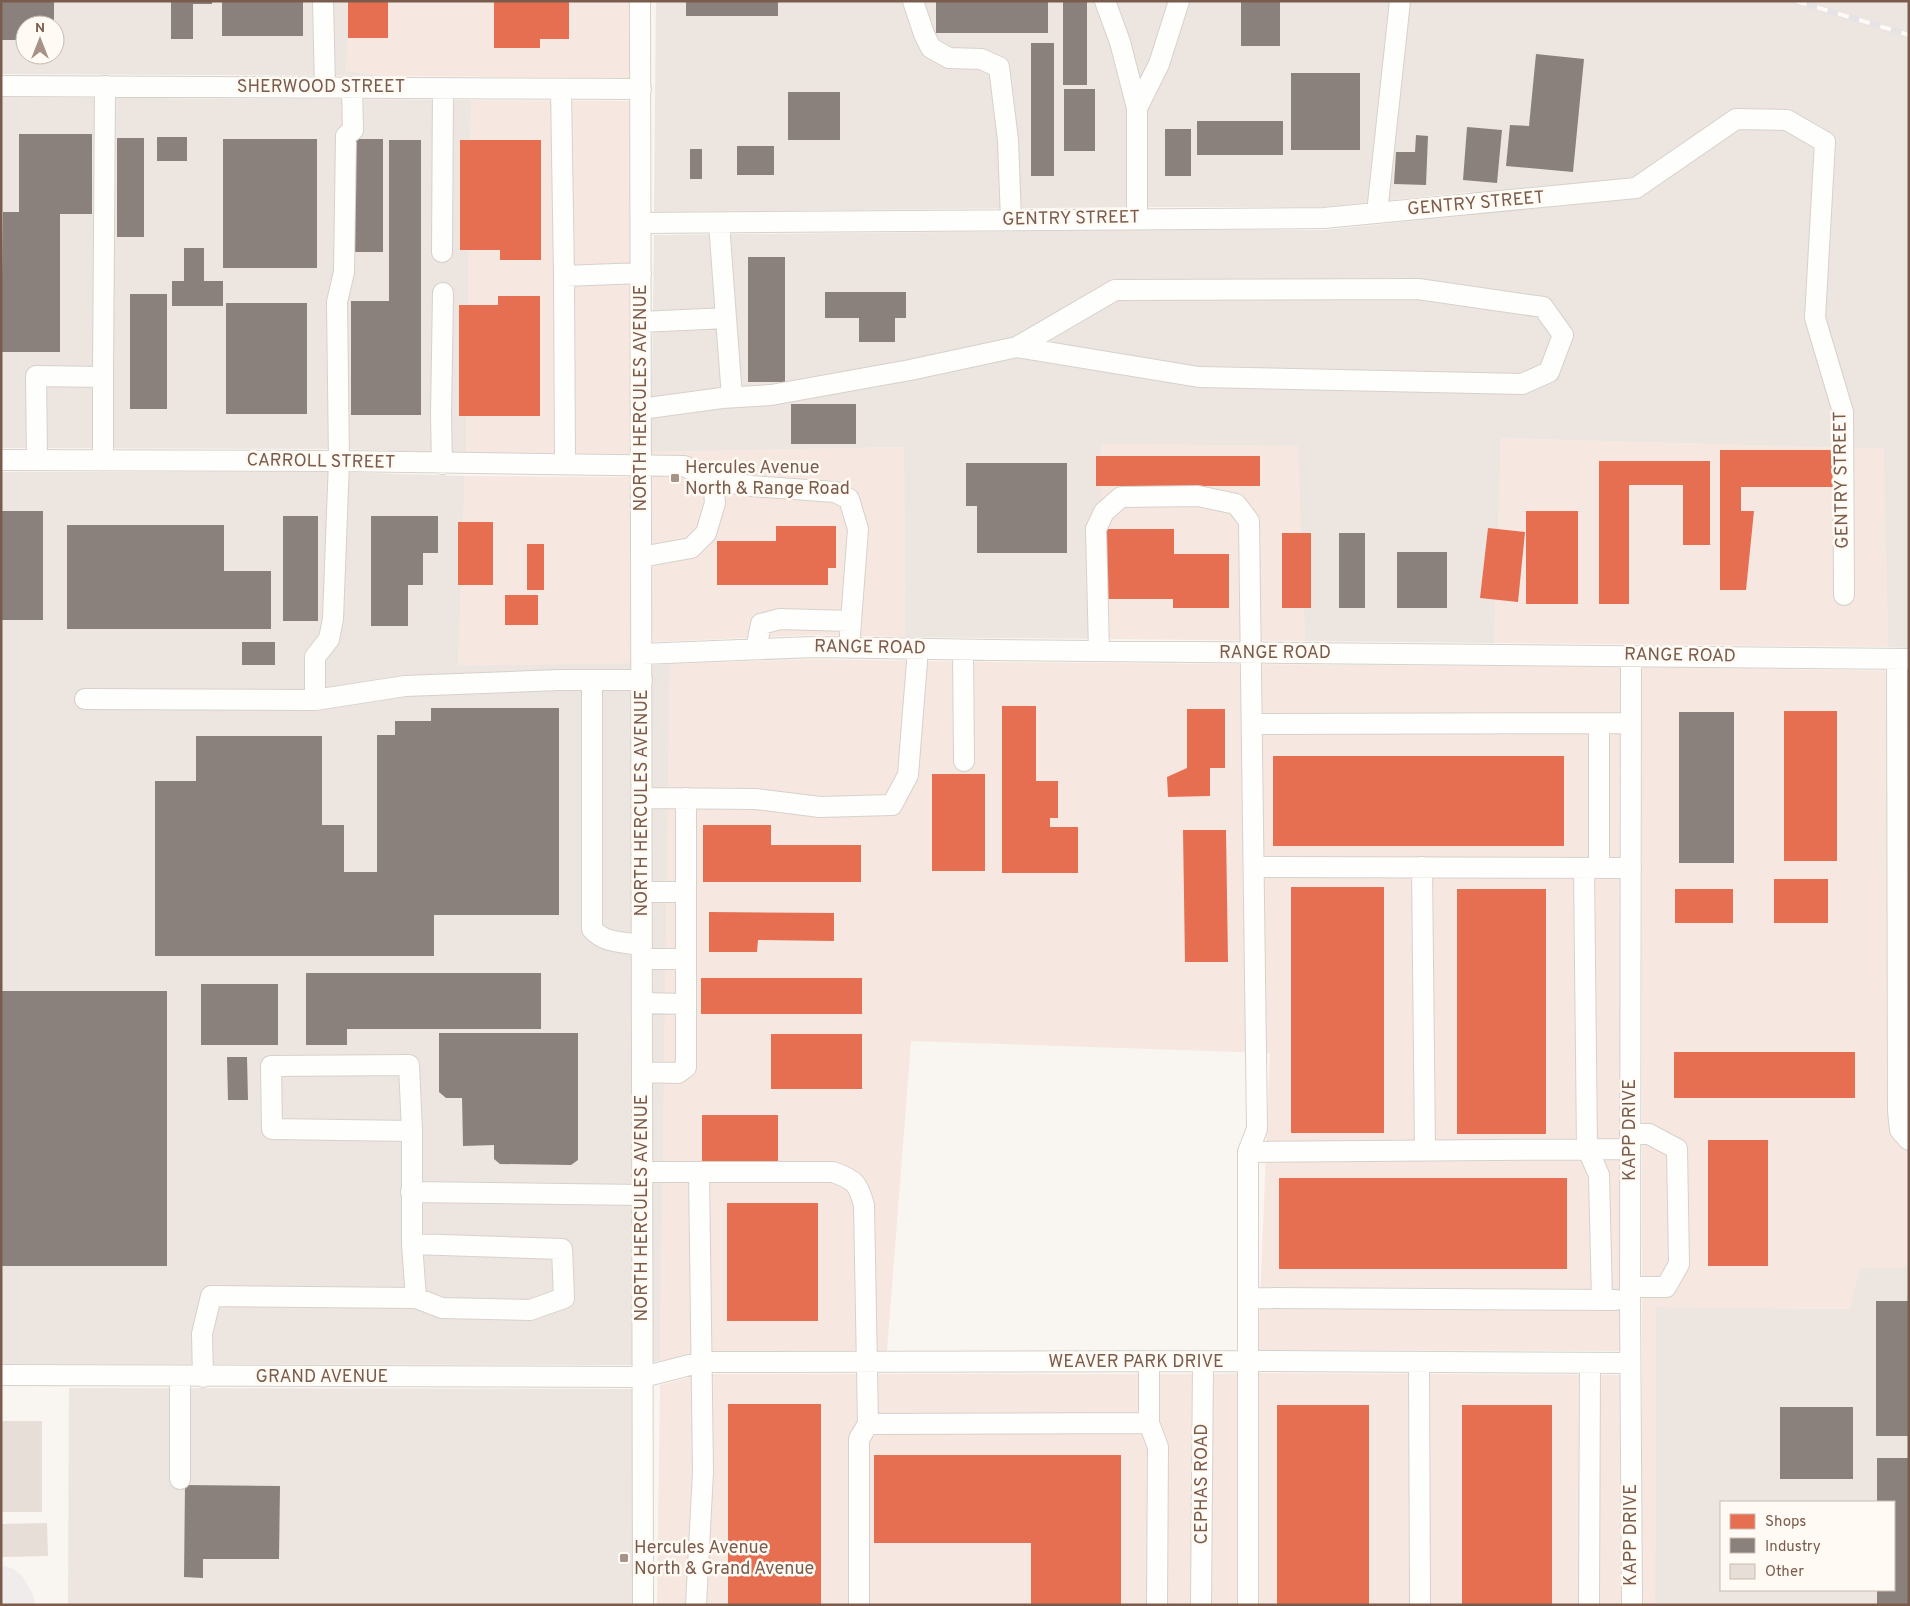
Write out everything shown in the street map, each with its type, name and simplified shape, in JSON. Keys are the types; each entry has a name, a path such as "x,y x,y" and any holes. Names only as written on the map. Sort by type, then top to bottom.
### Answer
{"street":[{"path":"323,1 325,87"},
{"name":"NORTH HERCULES AVENUE","path":"640,1 643,1605"},
{"path":"914,1 924,34 931,48 949,58 982,59 999,67 1008,140 1011,220"},
{"path":"1105,1 1120,42 1137,108 1137,218"},
{"path":"1137,108 1159,64 1179,1"},
{"path":"1377,213 1400,1"},
{"name":"SHERWOOD STREET","path":"1,86 641,89"},
{"path":"102,462 105,86"},
{"path":"315,700 315,657 329,639 333,618 339,461 337,302 344,272 346,136 353,130 352,87"},
{"path":"442,252 443,88"},
{"path":"560,89 564,276 565,465"},
{"name":"GENTRY STREET","path":"641,223 1324,218 1636,188 1736,118 1787,120 1824,142 1815,318 1843,412 1844,595"},
{"path":"719,223 732,397"},
{"path":"564,276 641,273"},
{"path":"641,409 732,397 771,395 910,370 1017,347 1115,290 1418,289 1543,307 1563,335 1549,372 1522,384 1199,377 1017,347"},
{"path":"442,464 440,415 443,293"},
{"path":"641,322 726,318"},
{"path":"37,460 36,376 103,377"},
{"name":"CARROLL STREET","path":"1,460 102,462 339,461 442,464 684,466 713,480 751,486 835,492 848,499 858,529 849,648"},
{"path":"642,557 691,548 706,533 715,503 713,480"},
{"path":"1099,651 1096,529 1104,512 1121,497 1198,496 1236,504 1249,522 1255,867 1257,1129 1248,1152 1248,1605"},
{"path":"756,649 761,624 780,618 850,621"},
{"name":"RANGE ROAD","path":"642,654 814,647 1903,659"},
{"path":"642,798 756,799 820,807 892,805 908,775 918,649"},
{"path":"963,650 964,761"},
{"name":"KAPP DRIVE","path":"1631,656 1630,1363 1632,1605"},
{"path":"1903,659 1898,1111 1900,1130 1909,1140"},
{"path":"592,680 592,929 605,940 642,952 686,959"},
{"path":"85,699 315,700 405,686 642,680"},
{"path":"1253,724 1631,723"},
{"path":"1599,724 1592,868 1587,1148 1600,1175 1602,1300"},
{"path":"642,1072 678,1073 686,1067 686,798"},
{"path":"1255,867 1631,868"},
{"path":"1422,867 1425,1150"},
{"path":"642,892 686,892"},
{"path":"642,1002 686,1004"},
{"path":"412,1132 272,1129 271,1066 409,1065 412,1132 412,1244 416,1298"},
{"path":"1248,1152 1587,1148 1630,1141 1649,1134 1677,1149 1679,1264 1666,1286 1602,1300 1249,1298"},
{"path":"642,1172 833,1172 850,1178 860,1189 864,1205 868,1424 859,1439 859,1605"},
{"path":"696,1605 701,1539 703,1472 698,1172"},
{"path":"411,1192 642,1195"},
{"path":"203,1377 202,1334 211,1296 416,1298 442,1308 530,1310 564,1298 562,1249 412,1244"},
{"name":"WEAVER PARK DRIVE","path":"643,1377 701,1362 1249,1361 1630,1363"},
{"path":"1150,1362 1149,1423 1158,1447 1157,1605"},
{"name":"CEPHAS ROAD","path":"1201,1605 1203,1362"},
{"path":"1419,1362 1420,1605"},
{"path":"1589,1605 1590,1363"},
{"name":"GRAND AVENUE","path":"1,1375 643,1377"},
{"path":"180,1377 180,1479"},
{"path":"868,1424 1149,1423"}],"shaded area":[{"path":"1,1 350,1 346,71 387,76 1,74"},
{"path":"350,1 630,1 630,78 387,76 346,71"},
{"path":"656,1 1909,1 1909,648 1888,647 1884,449 1501,438 1494,643 1305,641 1298,446 1101,444 1105,639 905,637 904,447 651,452 654,235 1324,230 1471,215 1470,192 1324,207 654,212"},
{"path":"1,97 471,100 466,453 339,449 1,448"},
{"path":"471,100 630,101 631,454 466,453"},
{"path":"1501,438 1885,449 1888,647 1494,643"},
{"path":"1101,444 1299,446 1305,641 1105,639"},
{"path":"904,447 905,637 814,635 652,642 651,452"},
{"path":"1,472 339,472 465,476 458,666 632,663 632,1365 1,1364"},
{"path":"465,476 631,477 632,663 458,667"},
{"path":"814,659 1621,667 1620,1351 1258,1350 1270,1053 911,1041 887,1351 701,1351 660,1361 670,664"},
{"path":"670,664 660,1361 653,1362 652,665"},
{"path":"1642,667 1909,671 1909,1267 1860,1268 1851,1309 1656,1307 1655,1605 1642,1605"},
{"path":"1909,1267 1909,1605 1655,1605 1656,1307 1850,1309 1860,1268"},
{"path":"702,1374 1192,1374 1191,1605 657,1605 660,1385"},
{"path":"1213,1374 1620,1375 1621,1605 1211,1605"},
{"path":"69,1388 632,1389 632,1605 68,1605"}],"building: Shops":[{"path":"348,1 388,1 388,38 348,38"},
{"path":"494,1 569,1 569,39 540,39 540,48 494,48"},
{"path":"460,140 541,140 541,260 500,260 500,250 460,250"},
{"path":"498,296 540,296 540,416 459,416 459,305 498,305"},
{"path":"1720,450 1833,450 1833,487 1741,487 1741,511 1754,511 1746,590 1720,590"},
{"path":"1096,456 1260,456 1260,486 1096,486"},
{"path":"1599,461 1710,461 1710,545 1683,545 1683,485 1629,485 1629,604 1599,604"},
{"path":"1526,511 1578,511 1578,604 1526,604"},
{"path":"458,522 493,522 493,585 458,585"},
{"path":"776,526 836,526 836,568 828,568 828,585 717,585 717,541 776,541"},
{"path":"1488,528 1525,532 1518,602 1480,598"},
{"path":"1099,529 1174,529 1174,554 1229,554 1229,608 1173,608 1173,599 1099,599"},
{"path":"1282,533 1311,533 1311,608 1282,608"},
{"path":"527,544 544,544 544,590 527,590"},
{"path":"505,595 538,595 538,625 505,625"},
{"path":"1002,706 1036,706 1036,781 1058,781 1058,818 1050,818 1050,827 1078,827 1078,873 1002,873"},
{"path":"1187,709 1225,709 1225,768 1210,768 1210,796 1168,797 1167,777 1187,768"},
{"path":"1784,711 1837,711 1837,861 1784,861"},
{"path":"1273,756 1564,756 1564,846 1273,846"},
{"path":"932,774 985,774 985,871 932,871"},
{"path":"703,825 771,825 771,845 861,845 861,882 703,882"},
{"path":"1183,830 1226,830 1228,962 1185,962"},
{"path":"1774,879 1828,879 1828,923 1774,923"},
{"path":"1291,887 1384,887 1384,1133 1291,1133"},
{"path":"1457,889 1546,889 1546,1134 1457,1134"},
{"path":"1675,889 1733,889 1733,923 1675,923"},
{"path":"709,912 834,913 834,941 758,940 757,952 709,952"},
{"path":"701,978 862,978 862,1014 701,1014"},
{"path":"771,1034 862,1034 862,1089 771,1089"},
{"path":"1674,1052 1855,1052 1855,1098 1674,1098"},
{"path":"702,1115 778,1115 778,1164 702,1164"},
{"path":"1708,1140 1768,1140 1768,1266 1708,1266"},
{"path":"1279,1178 1567,1178 1567,1269 1279,1269"},
{"path":"727,1203 818,1203 818,1321 727,1321"},
{"path":"728,1404 821,1404 821,1605 728,1605"},
{"path":"1277,1405 1369,1405 1369,1605 1277,1605"},
{"path":"1462,1405 1552,1405 1552,1605 1462,1605"},
{"path":"874,1455 1121,1455 1121,1605 1031,1605 1031,1543 874,1543"}],"building: Industry":[{"path":"1,1 54,1 54,15 15,15 15,40 1,40"},
{"path":"171,1 212,1 212,4 193,4 193,39 171,39"},
{"path":"222,1 303,1 303,36 222,36"},
{"path":"686,1 778,1 778,16 686,16"},
{"path":"936,1 1048,1 1048,33 936,33"},
{"path":"1063,1 1087,1 1087,85 1063,85"},
{"path":"1241,1 1280,1 1280,46 1241,46"},
{"path":"1031,43 1054,43 1054,176 1031,176"},
{"path":"1536,54 1584,59 1573,172 1506,166 1510,125 1529,126"},
{"path":"1291,73 1360,73 1360,150 1291,150"},
{"path":"1064,89 1095,89 1095,151 1064,151"},
{"path":"788,92 840,92 840,140 788,140"},
{"path":"1197,121 1283,121 1283,155 1197,155"},
{"path":"1467,127 1502,130 1497,183 1463,180"},
{"path":"1165,129 1191,129 1191,176 1165,176"},
{"path":"19,134 92,134 92,214 60,214 60,352 1,352 3,212 19,212"},
{"path":"1416,135 1428,136 1426,185 1394,184 1396,152 1415,152"},
{"path":"157,137 187,137 187,161 157,161"},
{"path":"117,138 144,138 144,237 117,237"},
{"path":"223,139 317,139 317,268 223,268"},
{"path":"348,139 383,139 383,252 348,252"},
{"path":"389,140 421,140 421,415 351,415 351,301 389,301"},
{"path":"737,146 774,146 774,175 737,175"},
{"path":"690,149 702,149 702,179 690,179"},
{"path":"184,248 204,248 204,281 223,281 223,306 172,306 172,281 184,281"},
{"path":"748,257 785,257 785,382 748,382"},
{"path":"825,292 906,292 906,318 895,318 895,342 859,342 859,318 825,318"},
{"path":"130,294 167,294 167,409 130,409"},
{"path":"226,303 307,303 307,414 226,414"},
{"path":"791,404 856,404 856,444 791,444"},
{"path":"966,463 1067,463 1067,553 977,553 977,506 966,506"},
{"path":"1,511 43,511 43,620 1,620"},
{"path":"283,516 318,516 318,621 283,621"},
{"path":"371,516 438,516 438,553 423,553 423,585 408,585 408,626 371,626"},
{"path":"67,525 224,525 224,571 271,571 271,629 67,629"},
{"path":"1339,533 1365,533 1365,608 1339,608"},
{"path":"1397,552 1447,552 1447,608 1397,608"},
{"path":"242,642 275,642 275,665 242,665"},
{"path":"431,708 559,708 559,915 434,915 434,956 155,956 155,781 196,781 196,736 322,736 322,825 344,825 344,872 377,872 377,735 395,735 395,721 431,721"},
{"path":"1679,712 1734,712 1734,863 1679,863"},
{"path":"306,973 541,973 541,1029 347,1029 347,1045 306,1045"},
{"path":"201,984 278,984 278,1045 201,1045"},
{"path":"1,991 167,991 167,1266 1,1266"},
{"path":"439,1033 578,1033 578,1160 571,1165 500,1164 494,1159 494,1145 463,1146 462,1098 446,1098 439,1092"},
{"path":"227,1057 247,1057 248,1100 228,1100"},
{"path":"1876,1301 1909,1301 1909,1436 1876,1436"},
{"path":"1780,1407 1853,1407 1853,1479 1780,1479"},
{"path":"1877,1458 1909,1458 1909,1605 1877,1605 1877,1591 1895,1591 1895,1501 1877,1501"},
{"path":"185,1485 280,1486 279,1559 203,1559 203,1578 184,1577"}],"building: Other":[{"path":"1,1421 42,1421 42,1512 1,1512"},
{"path":"47,1523 48,1556 1,1557 1,1524"}],"taxiway":[{"path":"1,1593 8,1605"}],"railway":[{"path":"1796,1 1909,35"}],"place":[{"name":"Hercules Avenue North & Range Road","path":"675,478"},
{"name":"Hercules Avenue North & Grand Avenue","path":"624,1558"}]}
